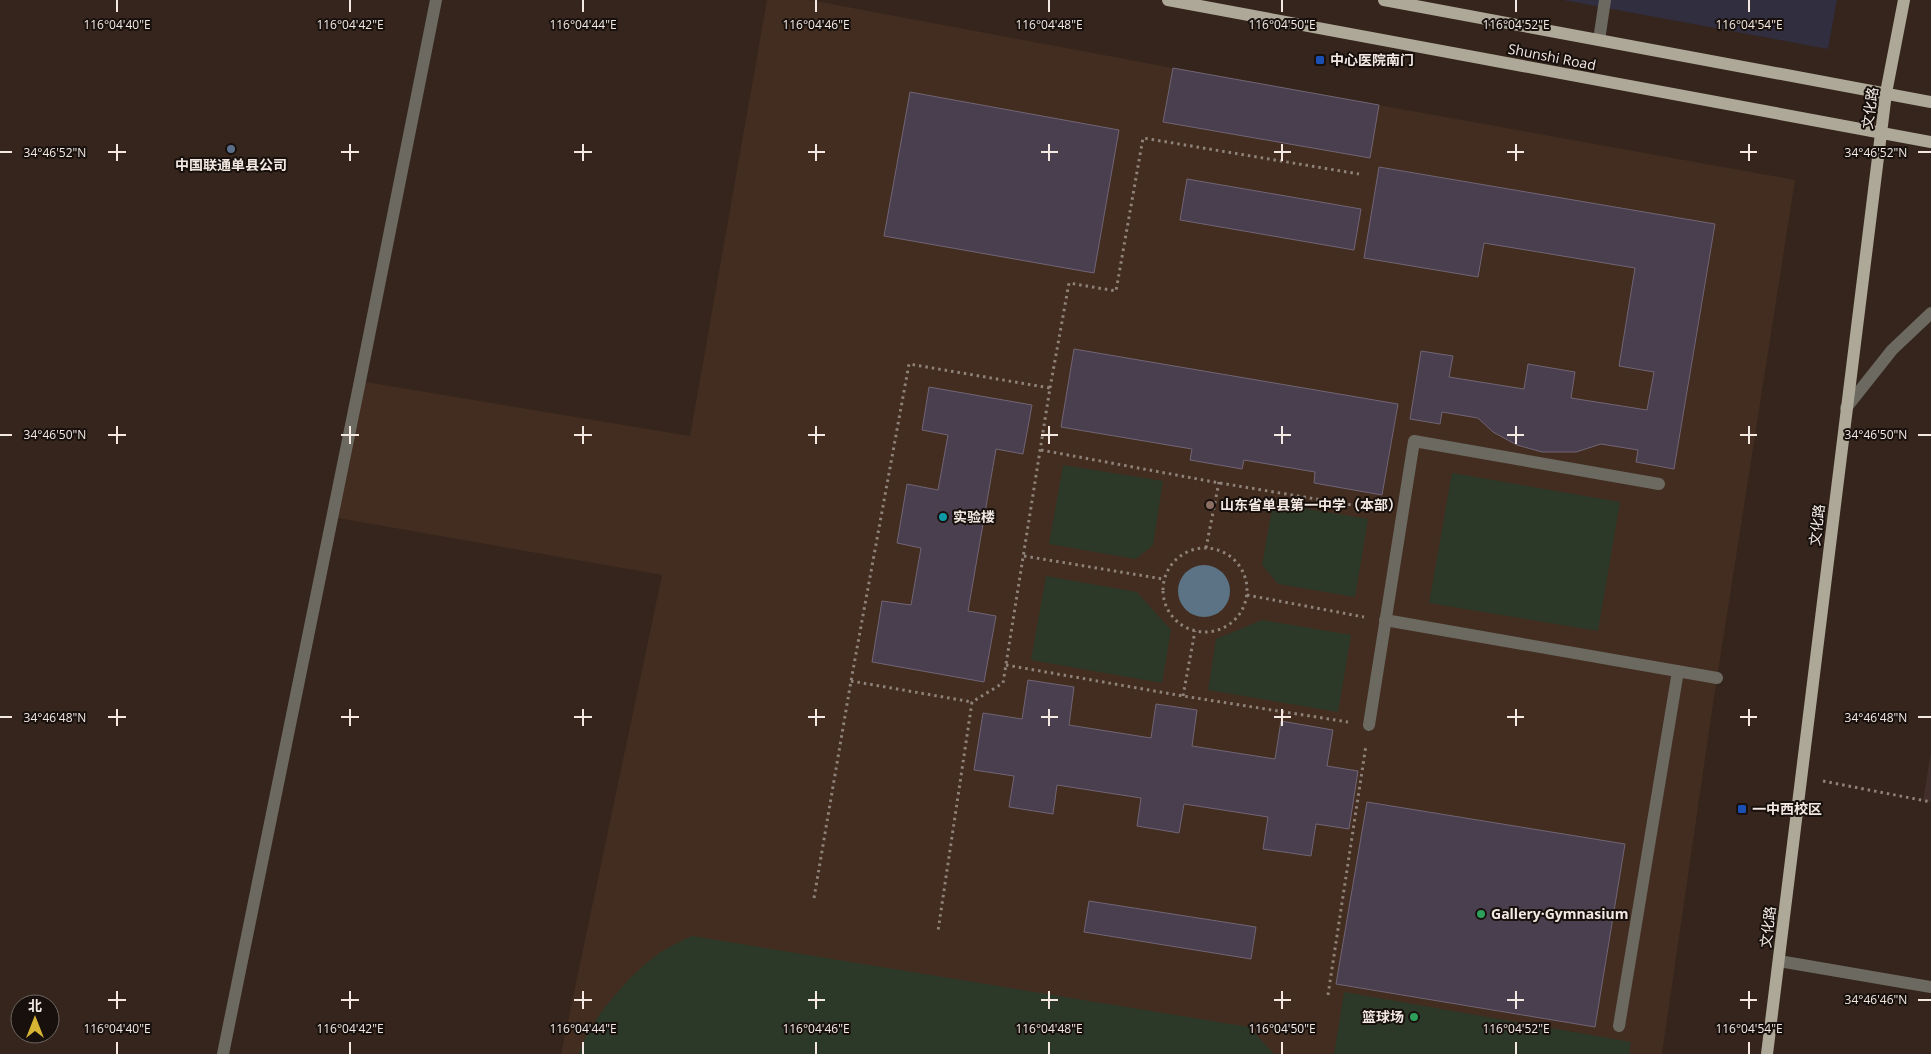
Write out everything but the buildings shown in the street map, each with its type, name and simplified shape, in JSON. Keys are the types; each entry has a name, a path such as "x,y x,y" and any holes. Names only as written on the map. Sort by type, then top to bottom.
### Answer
{"main road":[{"name":"Shunshi Road","path":"1168,0 1931,142"},
{"name":"Shunshi Road","path":"1384,0 1931,102"},
{"name":"文化路","path":"1767,1054 1886,94 1904,0"}],"street":[{"path":"223,1054 436,0"},
{"path":"1598,40 1605,0"},
{"path":"1846,408 1892,350 1931,313"},
{"path":"1369,725 1414,441 1659,484"},
{"path":"1385,620 1717,678"},
{"path":"1619,1026 1678,671"},
{"path":"1778,961 1931,987"}],"path":[{"path":"850,681 972,702 1003,683 1050,388 1069,283 1116,291 1142,138 1359,174"},
{"path":"814,898 850,681 909,364 1050,388"},
{"path":"1040,450 1402,513"},
{"path":"1206,548 1219,482"},
{"path":"1206,548 1219,550 1231,557 1240,566 1246,579 1244,606 1238,617 1227,626 1214,632 1199,632 1185,628 1174,619 1166,607 1162,593 1164,578 1170,565 1180,555 1191,549 1206,548"},
{"path":"1024,556 1164,578"},
{"path":"1246,595 1385,620"},
{"path":"1183,696 1194,631"},
{"path":"1006,666 1369,725 1328,995"},
{"path":"938,931 972,702"},
{"path":"1800,777 1931,802"}],"shaded area":[{"name":"山东省单县第一中学（本部）","path":"767,0 810,0 1173,68 1795,180 1713,704 1662,1054 561,1054 662,575 332,517 360,381 690,436"},
{"path":"1563,0 1837,0 1828,49"},
{"path":"1931,753 1931,802 1923,800"}],"green space":[{"path":"1063,465 1163,481 1153,545 1136,559 1049,544"},
{"path":"1452,473 1620,502 1598,631 1429,603"},
{"path":"1273,503 1368,519 1355,597 1278,584 1262,565"},
{"path":"1046,576 1137,592 1171,630 1162,683 1031,660"},
{"path":"1262,620 1351,635 1338,712 1208,690 1216,639"},
{"path":"692,936 1249,1027 1274,1054 579,1054 591,1028 612,998 625,984 661,952"},
{"name":"篮球场","path":"1344,992 1631,1042 1629,1054 1334,1054"}],"water":[{"path":"1199,565 1209,565 1223,572 1230,586 1230,596 1223,610 1209,617 1199,617 1189,613 1182,606 1178,596 1178,586 1182,576 1189,569"}],"place":[{"name":"中心医院南门","path":"1320,60"},
{"name":"中国联通单县公司","path":"231,149"},
{"name":"山东省单县第一中学（本部）","path":"1210,505"},
{"name":"实验楼","path":"943,517"},
{"name":"一中西校区","path":"1742,809"},
{"name":"Gallery·Gymnasium","path":"1481,914"},
{"name":"篮球场","path":"1414,1017"}]}
